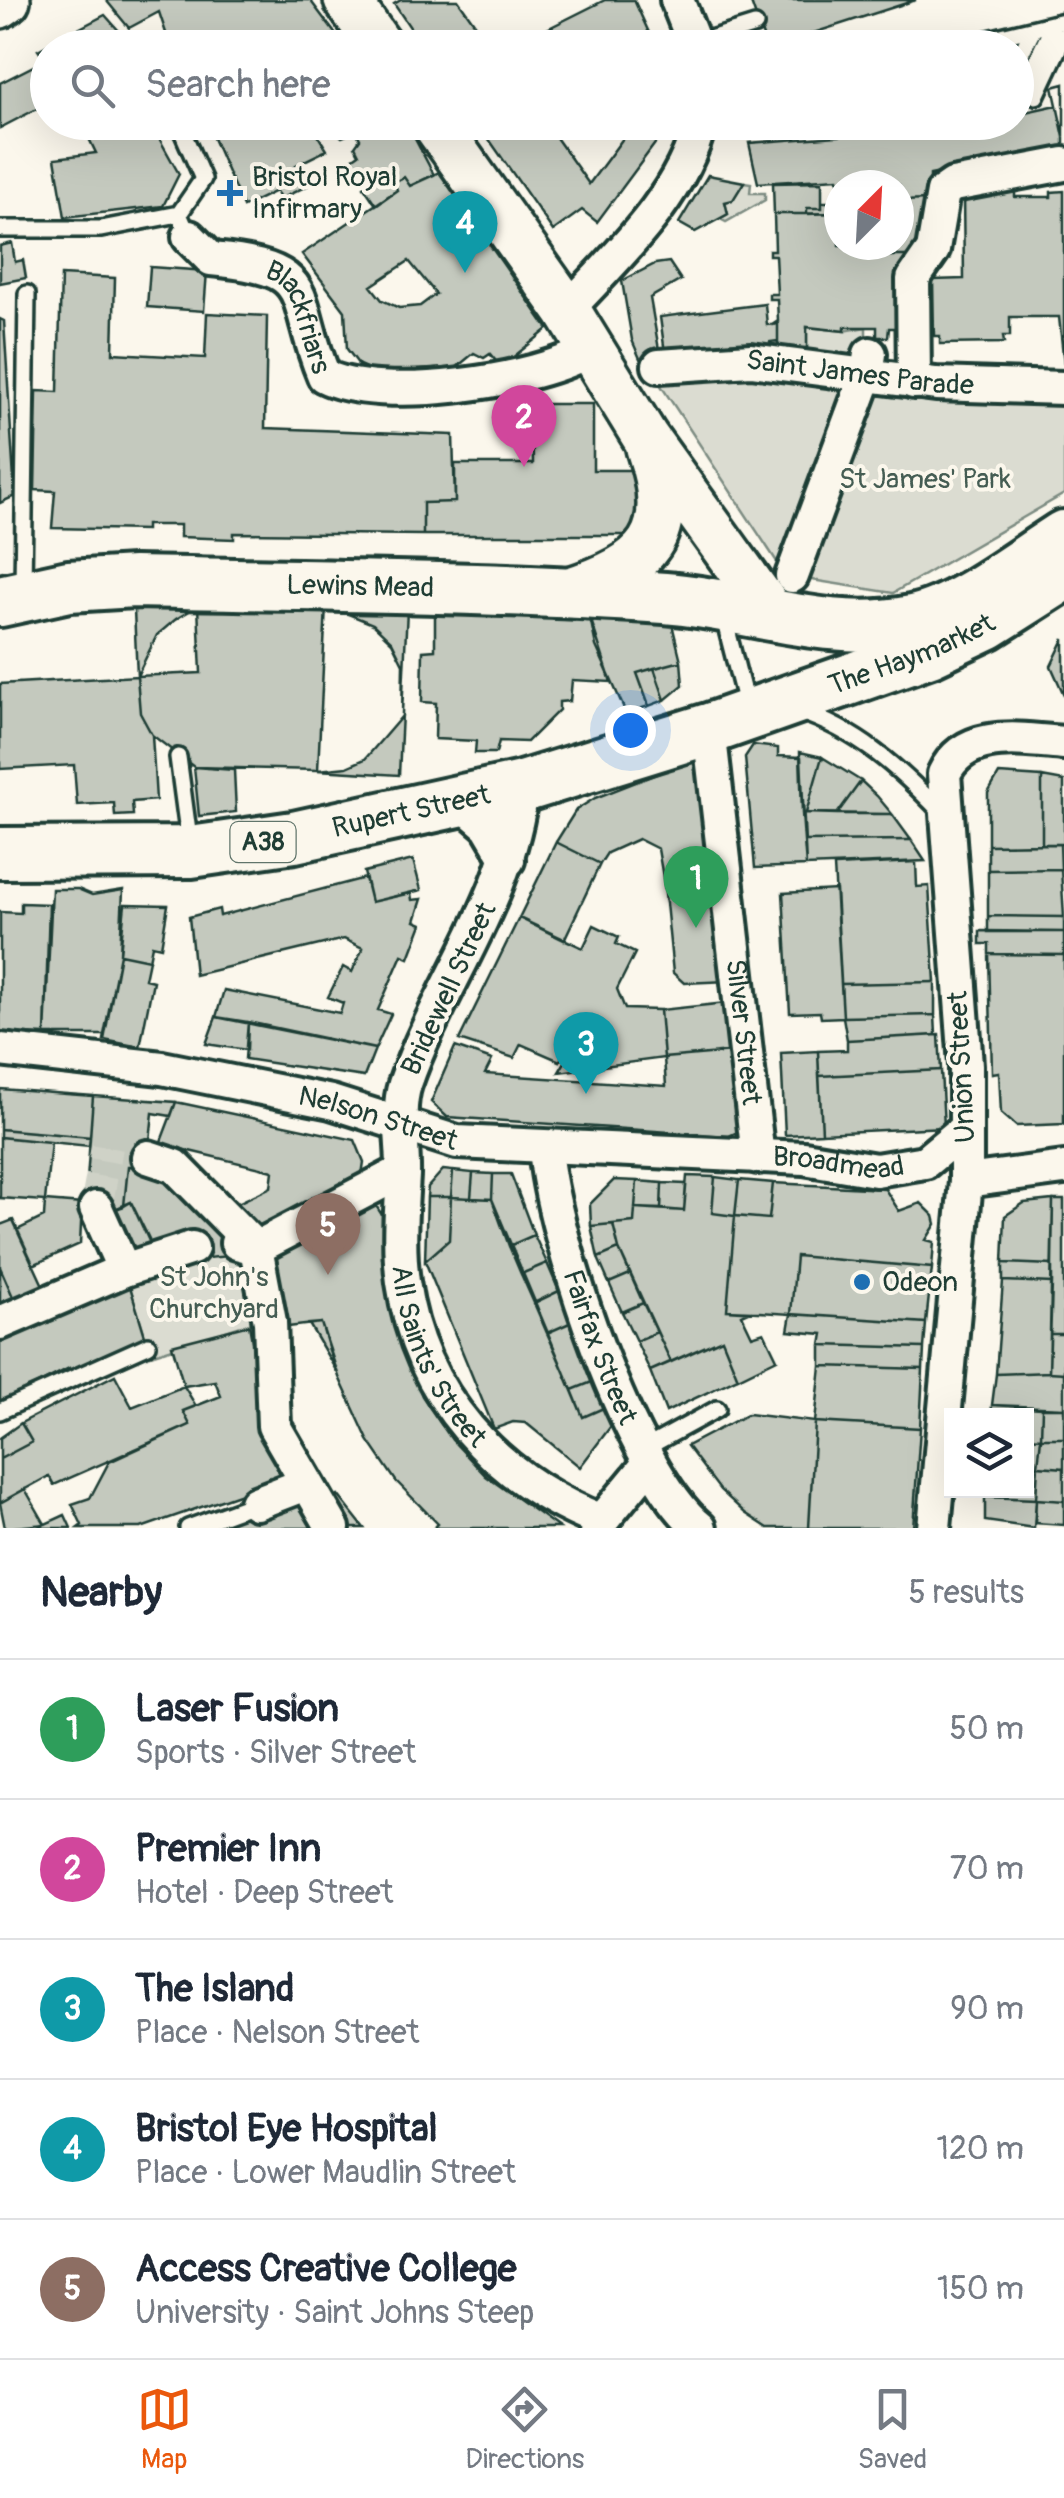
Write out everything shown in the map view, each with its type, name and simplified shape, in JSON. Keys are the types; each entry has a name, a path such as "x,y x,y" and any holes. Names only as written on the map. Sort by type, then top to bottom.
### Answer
{"main road":[{"name":"The Haymarket","path":"721,605 792,604 854,626 916,620 943,610 1064,536"},
{"name":"The Haymarket","path":"743,717 930,650 986,624 1064,575"},
{"name":"Lewins Mead","path":"12,598 68,586 134,582 566,591 721,605"},
{"name":"A38","path":"522,788 743,717"},
{"name":"Rupert Street","path":"0,853 190,852 294,838 522,788"}],"street":[{"path":"0,5 7,0"},
{"path":"347,0 368,30"},
{"path":"677,0 689,30"},
{"path":"447,140 566,310 645,437 680,484 792,604 868,364"},
{"path":"566,310 648,218 686,164 694,140"},
{"path":"914,382 913,279 933,250 942,192 953,185 1048,167"},
{"name":"Blackfriars","path":"184,226 210,259 263,264 294,284 324,376 348,388 415,389 545,371 591,349"},
{"name":"Saint James Parade","path":"659,366 751,360 868,364 914,382 1064,388"},
{"path":"566,591 617,574 636,562 649,544 660,497 645,437"},
{"path":"680,484 721,605"},
{"name":"Silver Street","path":"743,717 758,1157"},
{"name":"Union Street","path":"934,1528 974,1180 966,1128 966,1065 944,774 965,747 1015,740 1064,743"},
{"name":"Bridewell Street","path":"400,1122 404,1087 508,860 522,788"},
{"path":"459,801 488,826 508,860"},
{"name":"Nelson Street","path":"0,1050 50,1052 162,1068 332,1102 457,1142 758,1157"},
{"name":"All Saints' Street","path":"400,1122 403,1281 424,1357 444,1398 496,1460 599,1524"},
{"name":"Broadmead","path":"758,1157 804,1158 876,1170 905,1168 937,1155 966,1128"},
{"name":"Fairfax Street","path":"544,1147 548,1193 562,1249 645,1458 684,1514 700,1528"},
{"path":"148,1157 175,1166 241,1244 270,1322 274,1426 333,1528"},
{"path":"974,1180 1064,1168"},
{"path":"241,1244 403,1171"},
{"path":"96,1208 124,1270"},
{"path":"0,1323 124,1270 192,1248"},
{"path":"599,1524 645,1458"},
{"path":"256,1503 305,1484"}],"lane":[{"path":"741,30 755,25"},
{"path":"1033,30 1060,27"},
{"path":"1036,96 1060,27"},
{"path":"1034,71 1060,27"},
{"path":"0,228 184,226 203,179 186,140"},
{"path":"12,598 27,294"},
{"path":"721,605 743,717 822,718 897,767 948,818"},
{"path":"178,757 190,852"},
{"path":"0,1411 148,1345"},
{"path":"645,1458 717,1409"},
{"path":"188,1528 256,1503"}],"green space":[{"path":"744,182 751,183 750,193 765,193 765,200 726,222 720,219 728,214 725,202 733,199"},
{"path":"807,327 844,331 866,327 866,354 807,355"},
{"name":"St James' Park","path":"750,368 845,384 852,396 785,574 652,372"},
{"name":"St James' Park","path":"878,394 1064,399 1064,494 893,593 799,578 864,402"},
{"name":"St John's Churchyard","path":"211,1254 248,1258 260,1320 151,1355 128,1280"}],"building":[{"path":"106,0 310,0 332,30 165,30 159,12 129,28"},
{"path":"401,0 458,0 479,30 412,30 394,4"},
{"path":"605,0 634,0 648,30 545,30"},
{"path":"750,0 916,0 823,30 761,30"},
{"path":"105,15 118,30 76,30"},
{"path":"30,68 30,112 0,128 0,83"},
{"path":"1064,84 1064,148 930,175 930,200 914,201 914,170 824,170 824,179 758,183 749,143 1034,140 1034,110 1057,105 1053,87"},
{"path":"1064,84 1064,137 1053,87"},
{"path":"90,140 160,140 179,174 163,206 65,217 55,158 96,153"},
{"path":"214,140 321,140 327,150 296,165 307,186 280,199 276,191 243,207"},
{"path":"359,140 416,140 434,175 410,186 404,177 394,182 397,190 376,205 364,187 370,182 363,170 357,175 349,161 359,154 355,146"},
{"path":"490,140 558,140 589,184 622,140 658,140 597,222 582,210 553,231"},
{"path":"439,172 548,329 501,367 490,354 484,358 474,353 457,367 380,374 359,365 347,349 345,311 302,254 397,190 394,182 404,177 410,186","holes":["409,261 436,294 420,306 399,308 382,300 371,286"]},
{"path":"708,175 744,182 733,200 725,202 728,214 695,232 679,223"},
{"path":"822,182 822,208 807,208 807,214 774,214 773,183"},
{"path":"1064,191 1064,364 1059,317 1010,317 1010,336 1003,336 1004,343 940,344 940,336 934,336 933,280 964,279 963,192 1051,197 1051,192"},
{"path":"930,200 924,243 914,254 914,201"},
{"path":"822,202 824,213 807,214 807,208 822,208"},
{"path":"824,213 824,260 906,260 909,328 889,328 888,337 877,337 877,327 845,327 845,331 807,327 807,348 778,348 778,324 772,325 778,321 777,299 769,299 769,294 777,294 775,255 769,255 769,250 775,250 774,214"},
{"path":"12,243 15,262 23,260 26,278 0,283 0,246"},
{"path":"669,262 681,280 650,298 661,361 641,361 632,340 622,281 655,264"},
{"path":"150,267 207,271 204,311 147,307"},
{"path":"61,275 115,278 113,353 205,358 207,313 267,316 265,428 453,435 455,502 423,503 423,535 234,533 234,539 180,537 180,525 146,525 146,530 52,528 55,491 35,490 37,391 58,392"},
{"path":"765,304 767,325 778,324 778,341 770,342 770,347 666,360 660,317"},
{"path":"0,319 4,321 15,496 0,503"},
{"path":"532,404 593,404 593,470 636,470 636,535 423,535 423,503 455,502 455,464 533,464"},
{"path":"326,605 373,624 392,642 403,664 402,716 365,759 347,767 318,770 194,767 152,735 140,713 137,676 157,635 176,619 198,606"},
{"path":"326,605 407,609 399,775 318,770"},
{"path":"198,606 201,673 137,676 134,610"},
{"path":"435,612 590,617 611,682 572,680 570,701 559,702 559,710 527,742 499,741 496,753 475,753 476,741 435,739 436,703 422,702 423,651 435,650"},
{"path":"590,617 671,620 681,661 637,673 649,706 626,713 596,646"},
{"path":"1064,639 1064,695 1051,666"},
{"path":"681,661 683,685 665,700 654,668"},
{"path":"654,668 665,700 649,706 637,673"},
{"path":"137,676 140,713 152,735 156,800 132,802 133,815 115,816 114,803 77,805 74,765 0,769 0,684"},
{"path":"753,745 778,748 778,756 801,757 806,866 755,868 745,757"},
{"path":"800,752 822,757 806,813 802,813"},
{"path":"822,757 861,781 837,814 806,813"},
{"path":"687,762 697,762 718,879 664,883 658,849 638,839 607,853 600,864 556,842 576,810 595,798"},
{"path":"194,767 234,770 236,812 199,816"},
{"path":"999,774 1042,777 1042,844 988,845 988,793"},
{"path":"1042,777 1064,781 1064,844 1042,844"},
{"path":"861,781 877,796 892,814 837,814"},
{"path":"802,813 892,814 911,840 804,841"},
{"path":"911,840 925,861 806,866 804,841"},
{"path":"556,842 600,864 564,940 519,918"},
{"path":"1060,844 1061,869 988,870 988,845"},
{"path":"413,860 421,890 371,902 364,872"},
{"path":"916,862 917,887 929,886 935,982 841,984 834,866"},
{"path":"1061,869 1064,917 988,916 988,870"},
{"path":"365,878 371,902 411,893 412,900 422,899 415,921 422,924 409,958 402,955 378,1010 391,1014 375,1049 216,1017 224,990 340,1013 343,1003 328,997 343,967 352,972 363,948 344,939 195,975 189,917 219,909 220,916"},
{"path":"718,879 728,981 684,983 673,973 664,883"},
{"path":"52,889 78,889 92,895 123,890 120,954 104,1035 45,1035"},
{"path":"836,890 843,1017 821,1018 820,1012 790,1013 783,893"},
{"path":"21,903 49,904 45,1035 0,1033 0,912 21,913"},
{"path":"125,904 168,905 161,947 152,945 149,960 120,954"},
{"path":"988,916 1064,917 1064,932 988,932"},
{"path":"519,918 583,948 594,925 619,937 616,944 635,953 617,989 625,1009 660,1010 664,1058 559,1072 578,1040 571,1037 560,1061 521,1044 514,1058 459,1040"},
{"path":"980,931 1064,932 1064,955 989,954 989,944 980,944"},
{"path":"120,954 149,960 145,979 153,981 140,1047 104,1040"},
{"path":"989,954 1064,955 1064,1124 1016,1126 1001,1113 999,1072 992,1073"},
{"path":"935,982 935,1015 843,1017 841,984"},
{"path":"727,1003 731,1052 664,1058 660,1010"},
{"path":"935,1015 936,1035 847,1040 843,1017"},
{"path":"216,1017 248,1022 247,1050 206,1044"},
{"path":"248,1022 375,1049 364,1077 245,1059"},
{"path":"939,1035 941,1070 819,1076 818,1051 847,1050 847,1040"},
{"path":"455,1047 492,1060 485,1074 666,1086 664,1058 731,1052 742,1130 729,1136 447,1117 431,1102"},
{"path":"818,1051 822,1133 785,1135 781,1053"},
{"path":"941,1070 944,1127 822,1133 819,1076"},
{"path":"0,1089 93,1096 90,1137 0,1129"},
{"path":"93,1096 176,1102 171,1116 153,1113 147,1168 128,1166 124,1206 108,1212 85,1208"},
{"path":"176,1102 355,1140 364,1162 362,1175 262,1233 233,1213 236,1204 271,1187 273,1171 160,1144"},
{"path":"0,1129 90,1137 89,1146 0,1137"},
{"path":"0,1137 51,1142 45,1201 0,1198"},
{"path":"128,1166 172,1170 220,1221 231,1256 195,1259 153,1247 131,1202 124,1206"},
{"path":"443,1170 453,1171 451,1197 427,1197 428,1187"},
{"path":"453,1171 473,1173 471,1198 451,1197"},
{"path":"473,1173 493,1174 492,1199 471,1198"},
{"path":"493,1174 511,1174 534,1235 509,1246 492,1199"},
{"path":"687,1176 715,1177 712,1213 735,1216 727,1310 751,1311 742,1315 752,1336 764,1332 777,1359 738,1378 722,1339 671,1362 619,1249 613,1224 634,1222 635,1208 684,1211"},
{"path":"715,1177 739,1180 735,1216 712,1213"},
{"path":"614,1180 637,1181 634,1222 591,1226 590,1204"},
{"path":"739,1180 773,1183 769,1219 735,1216"},
{"path":"637,1181 662,1183 661,1209 635,1208"},
{"path":"662,1183 686,1184 684,1211 661,1209"},
{"path":"773,1183 885,1189 899,1211 921,1203 934,1216 936,1224 926,1240 934,1242 932,1268 796,1256 791,1314 727,1310 735,1216 769,1219"},
{"path":"427,1197 451,1197 449,1240 425,1261"},
{"path":"451,1197 492,1199 583,1417 608,1406 614,1422 580,1467 526,1423 513,1422 494,1429 425,1261 449,1240"},
{"path":"1053,1200 1064,1200 1064,1334 1050,1334"},
{"path":"1053,1200 1052,1265 1003,1263 1005,1216 1024,1203"},
{"path":"45,1201 82,1204 80,1244 33,1265 17,1230 44,1217"},
{"path":"131,1202 154,1252 126,1253 108,1212"},
{"path":"375,1204 382,1215 382,1258 393,1323 422,1396 452,1440 486,1476 559,1528 434,1528 438,1524 396,1481 368,1440 339,1377 321,1323 279,1328 270,1254"},
{"path":"13,1220 46,1292 17,1306 0,1267 0,1225"},
{"path":"613,1224 619,1249 598,1258 591,1226"},
{"path":"534,1235 547,1263 521,1274 509,1246"},
{"path":"619,1249 630,1274 609,1283 598,1258"},
{"name":"Odeon","path":"796,1256 932,1268 926,1323 791,1314"},
{"path":"547,1263 559,1291 534,1303 521,1274"},
{"path":"1003,1263 1052,1265 1052,1283 1003,1281"},
{"path":"0,1267 17,1306 0,1313"},
{"path":"630,1274 643,1303 622,1312 609,1283"},
{"path":"128,1280 145,1336 71,1375 69,1368 0,1403 0,1334"},
{"path":"1003,1281 1052,1283 1049,1372 996,1374"},
{"path":"559,1291 572,1322 547,1333 534,1303"},
{"path":"643,1303 657,1332 636,1341 622,1312"},
{"path":"791,1314 926,1323 924,1348 821,1345 823,1334 788,1331"},
{"path":"572,1322 597,1380 572,1390 547,1333"},
{"path":"321,1323 329,1350 337,1372 309,1324"},
{"path":"249,1325 258,1373 257,1421 282,1475 279,1480 141,1528 78,1528 82,1525 72,1504 90,1498 109,1462 190,1425 183,1411 221,1396 215,1381 184,1386 172,1345"},
{"path":"657,1332 671,1362 650,1371 636,1341"},
{"path":"1050,1334 1064,1334 1064,1373 1049,1372"},
{"path":"722,1339 738,1378 666,1412 650,1371"},
{"path":"821,1345 924,1348 923,1369 821,1366"},
{"path":"821,1366 923,1369 920,1428 815,1422"},
{"path":"1064,1373 1064,1408 992,1405 996,1374"},
{"path":"115,1375 132,1407 184,1386 196,1406 183,1411 190,1425 54,1485 49,1476 0,1503 0,1459 32,1442 21,1423"},
{"path":"597,1380 608,1406 583,1417 572,1390"},
{"path":"992,1405 1042,1408 1041,1438 1034,1438 1034,1408 992,1408"},
{"path":"1042,1408 1064,1408 1064,1438 1041,1438"},
{"path":"748,1414 815,1422 809,1528 768,1528 745,1513 720,1490 687,1446"},
{"path":"815,1422 920,1428 913,1528 809,1528"},
{"path":"21,1423 32,1442 0,1459 0,1438"},
{"path":"1034,1438 1041,1438 1038,1466 1034,1466"},
{"path":"1041,1438 1064,1438 1064,1468 1038,1466"},
{"path":"1034,1466 1038,1466 1036,1499 1010,1498 1034,1498"},
{"path":"1038,1466 1064,1468 1064,1501 1036,1499"},
{"path":"25,1489 45,1524 5,1528 0,1503"},
{"path":"338,1495 364,1528 345,1528 327,1503"},
{"path":"295,1498 315,1528 213,1528 222,1524"},
{"path":"985,1498 1036,1499 1034,1528 985,1521"},
{"path":"1036,1499 1064,1501 1064,1525 1035,1523"},
{"path":"65,1515 71,1528 38,1528 45,1524"}],"tunnel":[{"path":"96,1208 107,1147"}],"place":[{"name":"Bristol Royal Infirmary","path":"230,193"},
{"name":"Bristol Eye Hospital","path":"465,273"},
{"name":"Premier Inn","path":"524,467"},
{"name":"Laser Fusion","path":"696,928"},
{"name":"The Island","path":"586,1094"},
{"name":"Access Creative College","path":"328,1275"},
{"name":"Odeon","path":"862,1282"}]}
